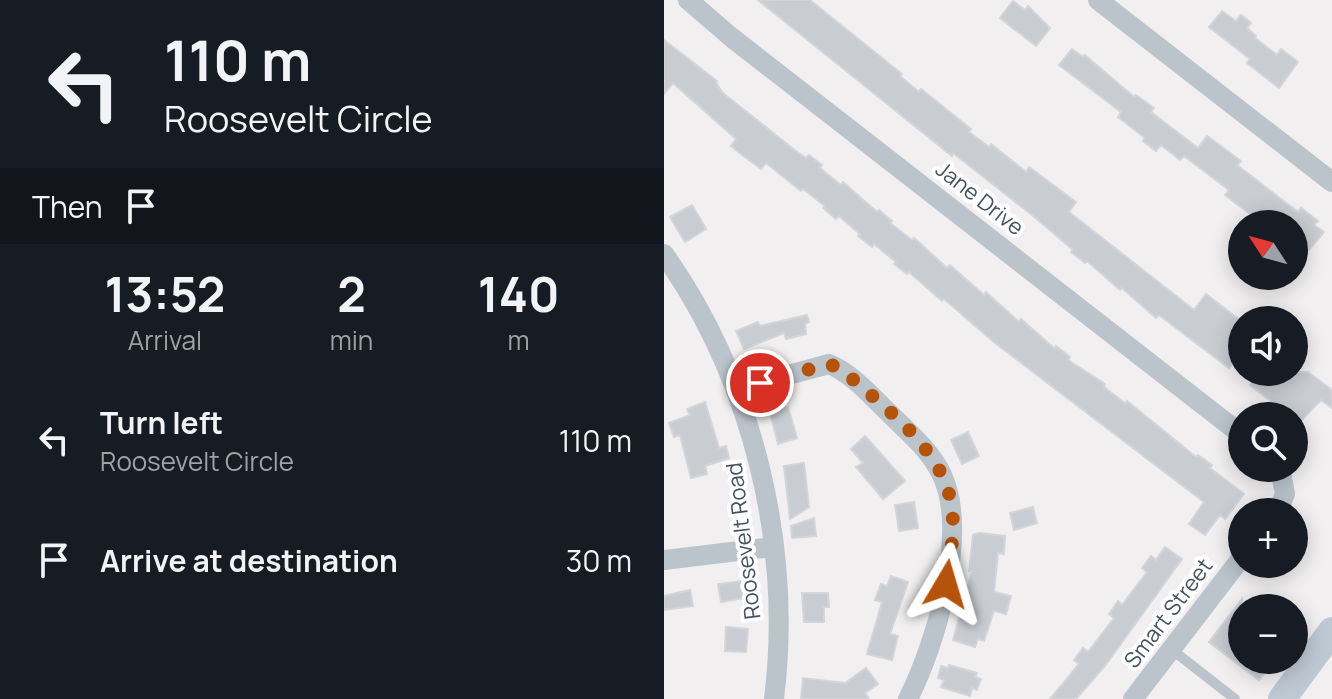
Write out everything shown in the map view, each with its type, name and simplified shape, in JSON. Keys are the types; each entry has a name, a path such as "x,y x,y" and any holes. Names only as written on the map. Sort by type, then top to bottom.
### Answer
{"street":[{"name":"Jane Drive","path":"688,0 731,37 1228,424"},
{"path":"1098,0 1332,182"},
{"name":"Roosevelt Road","path":"664,254 702,316 736,389 761,467 772,547 778,642 774,699"},
{"path":"736,389 829,364 841,369 931,456 942,475 951,503 949,563 942,605 908,699"},
{"path":"664,560 772,547"},
{"name":"Smart Street","path":"1133,699 1228,575"},
{"path":"1282,699 1332,631"}],"lane":[{"path":"1171,649 1235,699"}],"building":[{"path":"758,0 810,0 902,74 900,76 919,92 921,89 971,129 969,132 989,147 991,144 1026,172 1029,167 1076,202 1069,212 1194,310 1206,294 1228,311 1228,367 1159,315 1156,318 1122,288 1120,290 1087,261 1085,263 1071,252 1073,250 1037,219 953,153 952,156"},
{"path":"1013,1 1025,10 1028,6 1050,28 1036,46 1000,18"},
{"path":"1222,11 1236,21 1241,15 1251,23 1247,28 1255,38 1277,55 1281,49 1298,62 1279,88 1247,63 1250,59 1209,27"},
{"path":"664,40 717,81 723,93 797,152 806,158 809,155 822,165 820,168 841,185 843,182 877,212 879,210 892,221 890,223 912,240 914,238 947,268 950,265 984,295 986,292 1019,322 1021,319 1055,349 1056,346 1070,357 1068,360 1105,384 1104,387 1126,404 1127,401 1196,457 1198,455 1212,465 1210,468 1244,494 1241,498 1228,498 1228,515 1225,519 1220,515 1205,535 1189,524 1204,502 995,343 944,299 942,301 909,272 907,274 894,264 896,262 874,244 872,247 839,216 836,219 823,208 825,206 766,163 761,169 741,154 731,146 736,139 673,83 664,94"},
{"path":"1072,49 1083,57 1085,55 1134,97 1136,95 1154,108 1151,112 1198,148 1207,136 1241,161 1237,165 1295,210 1245,210 1225,195 1229,190 1184,156 1180,160 1161,145 1156,151 1143,141 1145,138 1118,117 1121,112 1059,65"},
{"path":"692,205 706,229 685,242 670,217"},
{"path":"1308,213 1318,221 1314,225 1324,232 1309,250"},
{"path":"807,315 806,334 786,339 784,333 744,349 736,331 758,322 760,326"},
{"path":"1308,372 1332,390 1332,408 1321,400 1308,414 1308,402 1272,402 1251,386 1308,386"},
{"path":"705,402 719,448 726,446 729,458 705,466 707,474 691,478 680,435 674,437 669,423 690,415 687,409"},
{"path":"788,407 797,438 778,444 770,413"},
{"path":"968,432 979,456 962,464 951,440"},
{"path":"865,436 905,481 883,499 856,467 863,463 851,449"},
{"path":"804,463 809,507 790,519 784,466"},
{"path":"914,502 918,528 899,531 895,505"},
{"path":"1033,507 1037,523 1014,530 1010,513"},
{"path":"814,518 816,536 792,538 791,526"},
{"path":"973,535 1005,536 1004,554 998,553 994,592 1011,596 1006,614 994,611 984,641 978,639 975,647 953,640 972,571 969,571"},
{"path":"1165,547 1182,559 1105,666 1076,699 1050,699 1079,664 1074,660 1083,648 1088,652 1114,618 1109,614 1118,601 1122,605 1147,572 1142,568 1151,556 1156,560"},
{"path":"891,576 908,582 890,634 898,636 892,660 867,654 882,602 875,600 881,584 887,586"},
{"path":"742,581 744,598 721,602 718,584"},
{"path":"690,590 693,606 664,610 664,596"},
{"path":"802,593 828,593 829,607 824,607 824,622 804,622"},
{"path":"1228,617 1228,656 1209,642"},
{"path":"726,627 748,629 746,652 725,651"},
{"path":"949,665 977,673 975,677 981,679 977,690 972,688 970,696 941,687 944,680 938,678 941,666 948,668"},
{"path":"866,668 878,684 865,693 869,699 801,699 803,678 845,683"}],"route":[{"path":"760,383 829,364 841,369 931,456 942,475 951,503 946,584"}]}
